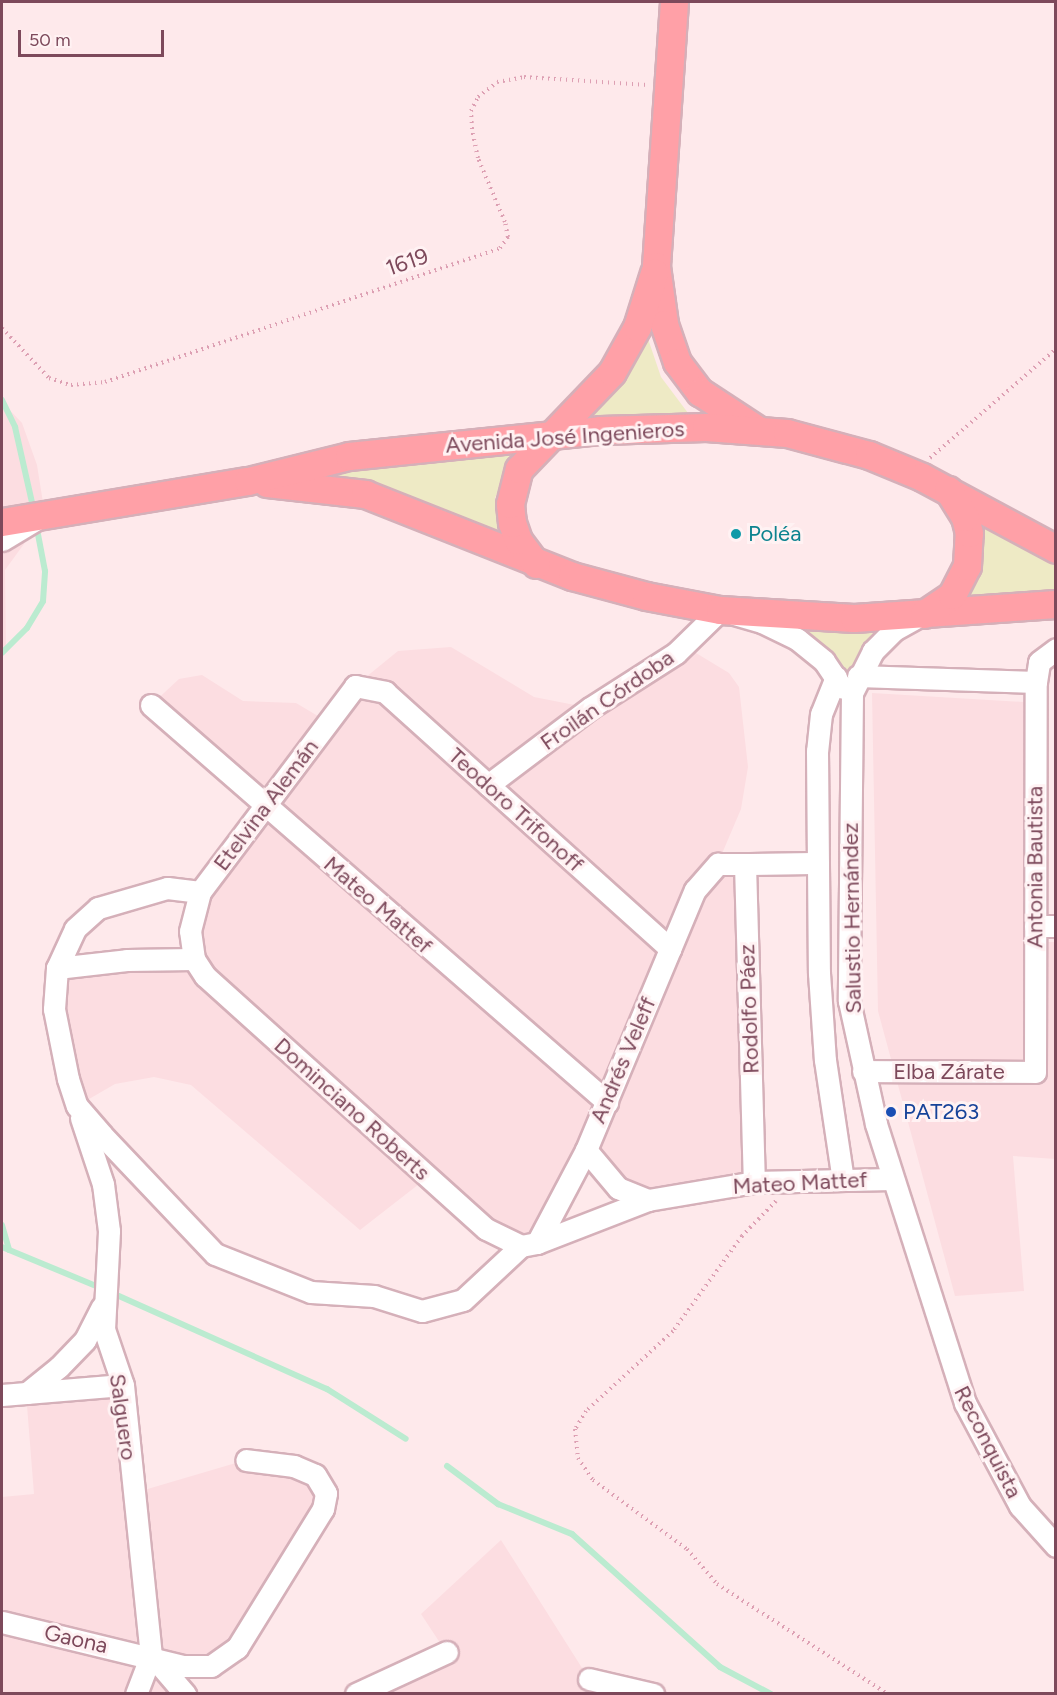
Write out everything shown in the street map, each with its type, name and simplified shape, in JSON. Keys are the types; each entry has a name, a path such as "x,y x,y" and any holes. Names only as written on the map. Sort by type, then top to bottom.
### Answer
{"main road":[{"path":"674,2 656,266 664,324 677,362 700,392 759,430"},
{"path":"536,564 518,540 510,504 519,469 547,435 612,372 637,327 656,266"},
{"name":"Avenida José Ingenieros","path":"2,522 248,481 349,456 547,435 652,428 759,430 842,447 915,474 1056,549"},
{"name":"Avenida José Ingenieros","path":"248,481 342,490 388,501 536,564 609,587 720,610 821,618 922,615 1056,604"},
{"path":"922,615 952,595 967,566 969,533 961,510 948,490"}],"street":[{"path":"2,540 45,515"},
{"path":"720,610 787,632 818,655 836,677 847,702 849,724"},
{"name":"Froilán Córdoba","path":"488,785 590,708 676,654 720,610"},
{"path":"858,676 879,644 922,615"},
{"path":"858,676 1044,664"},
{"name":"Antonia Bautista","path":"1035,1072 1045,926 1044,664"},
{"name":"Salustio Hernández","path":"858,676 849,724 849,1000 863,1071 892,1179 938,1328"},
{"path":"836,677 821,714 816,751 825,1060 843,1180"},
{"name":"Teodoro Trifonoff","path":"355,686 385,692 670,949"},
{"name":"Etelvina Alemán","path":"194,959 190,931 200,892 355,686"},
{"name":"Mateo Mattef","path":"152,705 264,807 607,1102"},
{"path":"746,864 818,863"},
{"name":"Andrés Veleff","path":"529,1245 586,1150 696,891 718,864 746,864"},
{"name":"Rodolfo Páez","path":"746,864 754,1182"},
{"path":"57,968 75,929 98,908 167,888 200,892"},
{"path":"57,968 127,960 194,959"},
{"name":"Dominciano Roberts","path":"194,959 205,976 486,1229 529,1245"},
{"name":"Salguero","path":"57,968 58,1031 77,1106 103,1184 109,1231 104,1329 123,1385 152,1655 136,1694"},
{"name":"Elba Zárate","path":"863,1071 1035,1072"},
{"path":"77,1106 215,1254 311,1292 374,1296 422,1311 462,1300 529,1245"},
{"path":"586,1150 618,1188 648,1200"},
{"name":"Mateo Mattef","path":"529,1245 648,1200 754,1182 892,1179"},
{"path":"26,1393 59,1367 85,1340 104,1302"},
{"name":"Reconquista","path":"938,1328 965,1403 992,1457 1020,1506 1056,1546"},
{"path":"2,1395 123,1385"},
{"name":"Gaona","path":"2,1622 152,1655 183,1666 211,1666 237,1648 323,1509 326,1493 315,1475 294,1466 246,1460"},
{"path":"356,1694 379,1689 447,1652"},
{"path":"152,1655 185,1694"},
{"path":"590,1679 653,1694"}],"path":[{"name":"1619","path":"2,328 49,378 71,385 105,382 500,248 508,237 505,222 478,158 472,129 471,111 478,97 497,82 525,76 668,86"},
{"path":"915,474 969,421 1056,349"},
{"path":"795,1181 742,1236 673,1331 586,1411 575,1429 578,1458 593,1480 687,1549 717,1584 888,1694"}],"shaded area":[{"path":"645,330 661,377 688,413 571,423"},
{"path":"2,402 22,423 37,465 45,515 5,570 6,649 2,656"},
{"path":"516,451 495,498 499,539 304,475 303,470"},
{"path":"966,512 1055,561 1055,594 961,603"},
{"path":"802,629 887,629 863,649 846,677 836,658"},
{"path":"451,647 534,697 590,708 676,653 696,653 729,673 739,687 748,767 741,809 718,863 745,864 754,1182 648,1200 586,1150 537,1243 521,1246 428,1177 360,1230 191,1085 154,1077 115,1084 77,1106 57,968 193,959 200,892 264,807 151,705 179,679 202,675 243,701 296,703 328,722 355,686 398,651"},
{"path":"872,693 1024,702 1026,942 1055,942 1056,1159 1013,1156 1024,1291 955,1296 878,1011"},
{"path":"1054,767 1056,767 1055,893 1054,893"},
{"path":"123,1385 134,1493 246,1460 294,1466 326,1493 237,1648 183,1666 185,1693 2,1694 2,1497 34,1494 26,1393"},
{"path":"501,1540 589,1679 653,1694 356,1694 446,1652 421,1614"}],"waterway":[{"path":"2,400 15,427 34,511"},
{"path":"2,653 27,628 43,601 45,571 36,524"},
{"path":"2,1225 9,1250"},
{"path":"2,1247 101,1288"},
{"path":"110,1292 327,1389 406,1439"},
{"path":"447,1466 498,1504 572,1534 720,1667 771,1694"}],"place":[{"name":"Poléa","path":"736,534"},
{"name":"PAT263","path":"891,1112"}]}
